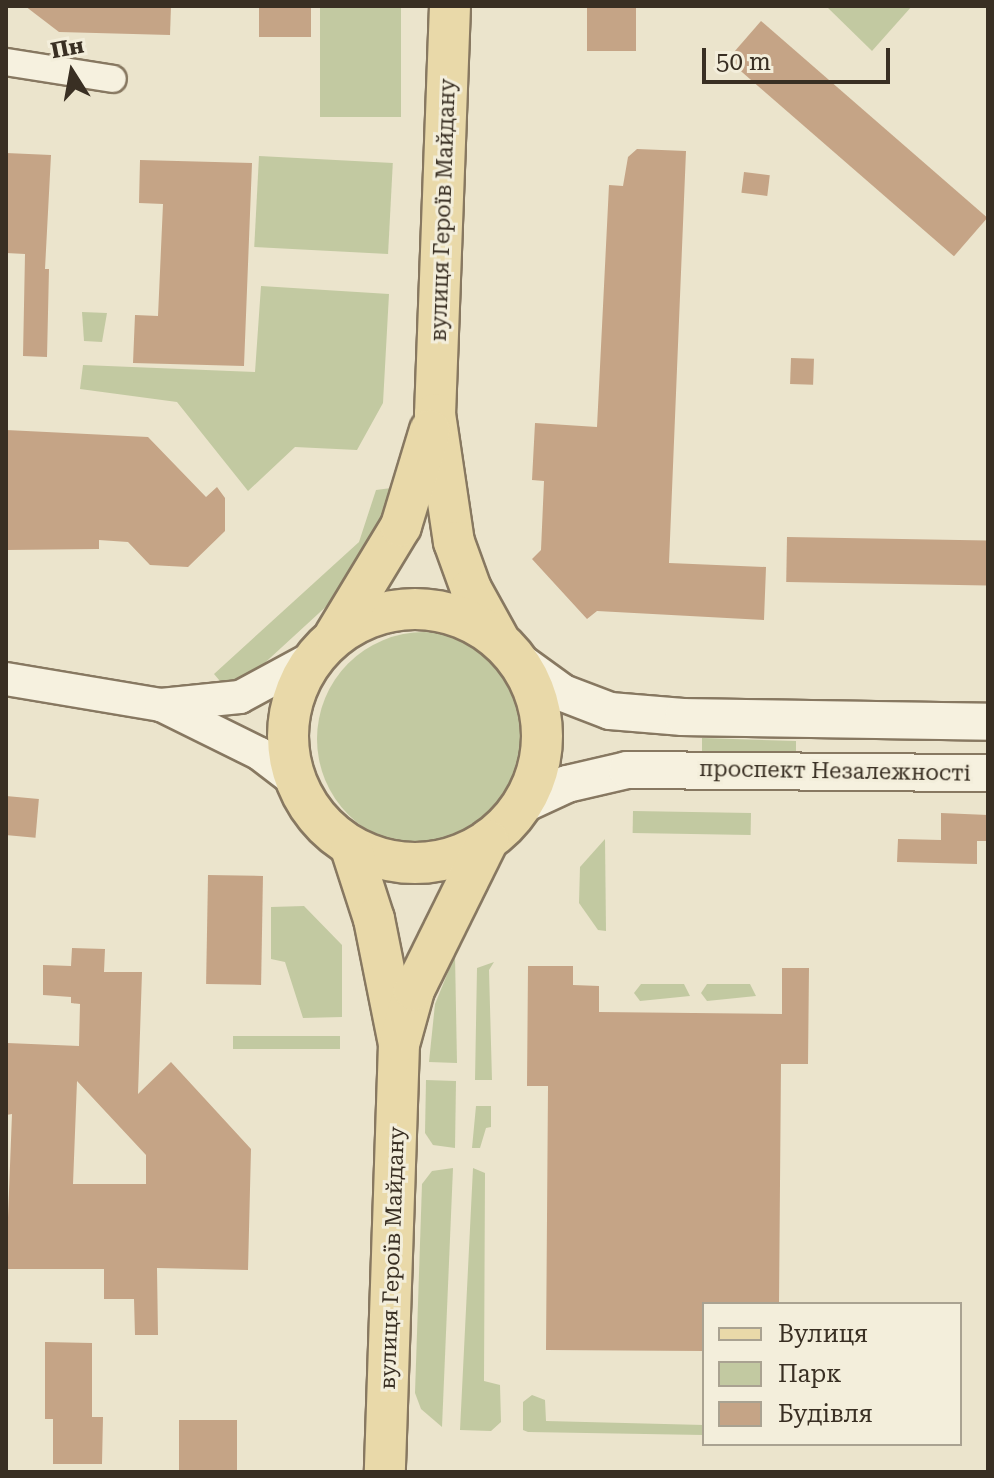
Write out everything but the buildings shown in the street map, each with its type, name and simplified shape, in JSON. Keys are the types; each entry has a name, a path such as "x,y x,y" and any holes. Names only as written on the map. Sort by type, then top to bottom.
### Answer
{"main road":[{"name":"вулиця Героїв Майдану","path":"435,414 450,6"},
{"path":"435,414 401,526 299,681 286,733 288,761 328,832 351,848 397,863 421,864 456,856 488,840"},
{"path":"399,1044 414,990 488,840 522,805 537,773 542,725 538,702 471,589 454,542 435,414"},
{"path":"323,647 383,612 410,609 465,619 589,706 683,717 988,722"},
{"name":"проспект Незалежності","path":"522,805 602,774 681,769 988,773"},
{"path":"351,848 374,919 399,1044"},
{"name":"вулиця Героїв Майдану","path":"385,1472 399,1044"}],"street":[{"path":"6,62 113,79"},
{"path":"6,679 161,705 240,697 323,647"},
{"path":"161,705 260,754 299,784"}],"green space":[{"path":"320,6 401,6 401,117 320,117"},
{"path":"826,6 912,6 872,51"},
{"path":"259,156 393,163 388,254 254,247"},
{"path":"261,286 389,294 383,403 357,450 295,447 248,491 177,402 80,389 83,365 255,372"},
{"path":"82,312 107,313 102,342 84,341"},
{"path":"399,487 379,558 231,694 214,674 359,542 376,490"},
{"path":"424,632 465,640 500,663 523,698 531,739 523,780 500,815 465,838 424,846 383,838 348,815 325,780 317,739 325,698 348,663 383,640"},
{"path":"702,738 796,741 796,753 702,752"},
{"path":"633,811 751,813 751,835 633,833"},
{"path":"605,839 606,931 598,930 579,903 580,867"},
{"path":"304,906 342,945 342,1017 303,1018 285,962 271,959 271,907"},
{"path":"455,955 457,1063 429,1062 435,1004"},
{"path":"494,962 489,970 492,1080 475,1080 477,968"},
{"path":"641,984 684,984 690,996 640,1001 634,993"},
{"path":"707,984 750,984 756,996 707,1001 701,993"},
{"path":"233,1036 340,1036 340,1049 233,1049"},
{"path":"426,1080 456,1081 455,1148 433,1145 425,1133"},
{"path":"476,1106 491,1106 491,1127 486,1128 480,1148 472,1148"},
{"path":"453,1168 442,1427 421,1409 415,1393 422,1184 432,1171"},
{"path":"473,1168 485,1173 484,1381 500,1385 501,1422 491,1431 460,1430"},
{"path":"532,1395 545,1400 546,1421 702,1425 702,1435 528,1432 523,1430 523,1402"}]}
